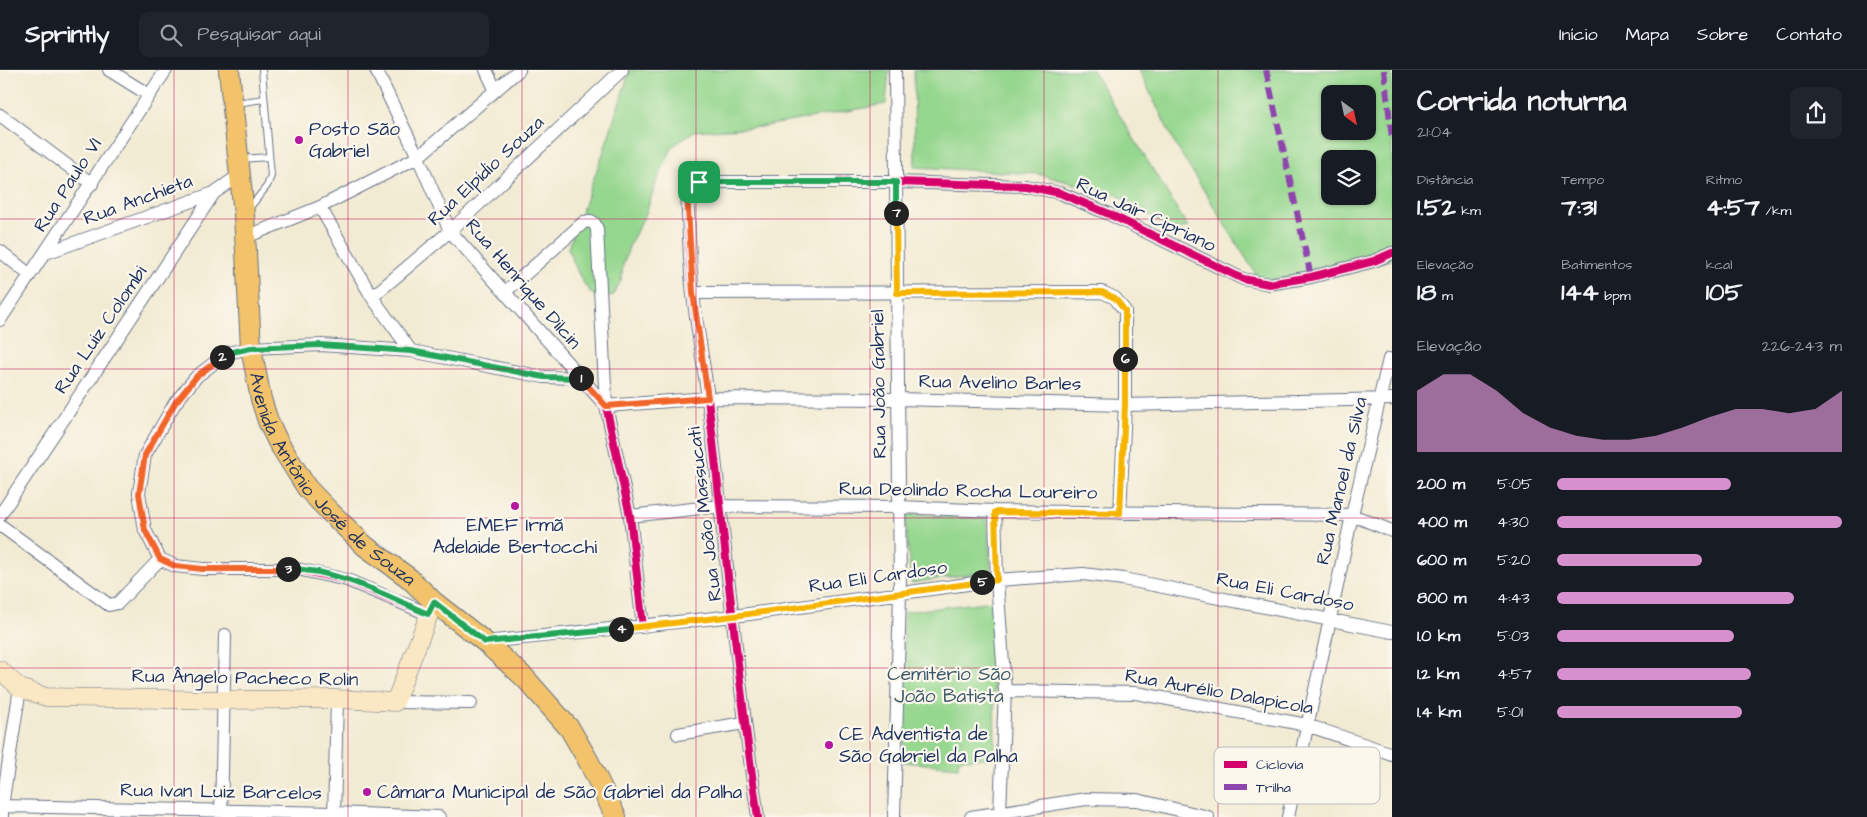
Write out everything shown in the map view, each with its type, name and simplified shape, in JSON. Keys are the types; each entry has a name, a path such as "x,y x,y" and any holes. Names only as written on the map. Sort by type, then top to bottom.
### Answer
{"main road":[{"name":"Avenida Antônio José de Souza","path":"230,70 246,237 251,348 261,399 268,421 278,442 308,488 328,511 365,546 409,578 431,608 485,642 524,678 570,729 590,762 616,817"}],"street":[{"path":"109,70 149,95"},
{"name":"Rua Paulo VI","path":"0,320 166,70"},
{"name":"Rua Henrique Dilcin","path":"376,70 418,157 450,231 606,406"},
{"path":"486,70 495,89"},
{"path":"246,237 320,207 418,157 519,70"},
{"name":"Rua Elpídio Souza","path":"372,297 450,231 622,70"},
{"name":"Rua João Gabriel","path":"894,817 900,593 895,70"},
{"path":"0,115 92,184"},
{"name":"Rua Luiz Colombi","path":"0,515 214,193 240,167"},
{"name":"Rua Jair Cipriano","path":"699,182 896,182 1026,186 1060,193 1109,214 1243,279 1270,284 1311,277 1374,261 1392,253"},
{"name":"Rua João Massucati","path":"699,182 687,192 693,293 708,398 719,506 734,616 744,723 758,817"},
{"name":"Rua Anchieta","path":"46,253 214,193"},
{"path":"320,207 372,297 411,351"},
{"path":"505,292 584,222 591,220 594,223 597,229 606,406 630,516 643,627"},
{"path":"0,251 30,274"},
{"path":"693,293 1102,292 1115,298 1125,311 1125,405 1120,513"},
{"path":"395,702 431,608 347,580 298,569 203,569 175,566 160,559 145,530 139,494 145,455 175,403 197,376 227,353 251,348 320,345 411,351 544,377 580,378"},
{"name":"Rua Manoel da Silva","path":"1303,747 1352,515 1386,399 1389,359"},
{"name":"Rua Avelino Barles","path":"606,406 708,398 1125,405 1386,399"},
{"name":"Rua Deolindo Rocha Loureiro","path":"630,516 719,506 899,507 995,512 1352,515 1392,531"},
{"path":"995,512 997,580 1005,691 1000,812"},
{"path":"0,525 109,606 118,603 160,559"},
{"name":"Rua Eli Cardoso","path":"485,642 734,616 997,580 1083,574 1123,579 1392,632"},
{"path":"221,814 225,635"},
{"path":"0,670 20,688 2,812"},
{"name":"Rua Ângelo Pacheco Rolin","path":"20,688 46,697 224,700 337,699 471,703"},
{"name":"Rua Aurélio Dalapicola","path":"1005,691 1136,693 1308,725 1372,747"},
{"path":"334,815 337,699"},
{"path":"678,734 744,723"},
{"name":"Rua Aurélio Dalapicola","path":"1380,750 1392,754"},
{"path":"971,817 1086,799 1137,800 1208,817"},
{"name":"Rua Manoel da Silva","path":"1288,817 1291,804"},
{"name":"Rua Ivan Luiz Barcelos","path":"2,812 439,817"}],"lane":[{"path":"244,214 270,181 262,70"},
{"path":"233,103 264,99"},
{"path":"240,167 269,157"}],"green space":[{"path":"630,70 889,70 886,104 760,127 694,131 673,146 657,180 646,213 630,244 623,265 621,281 613,295 600,301 584,283 568,248 602,156"},
{"path":"914,70 1092,70 1188,227 1173,230 1117,195 1038,174 915,167"},
{"path":"1139,70 1392,70 1392,260 1337,271 1260,281 1175,144"},
{"path":"905,514 987,519 991,571 911,583"},
{"name":"Cemitério São João Batista","path":"993,601 995,758 959,759 958,767 904,762 904,612"}],"marked path":[{"path":"1266,70 1311,277"},
{"path":"1384,70 1392,138"}],"cycle path":[{"path":"758,817 737,661 708,399 696,321 687,192 693,185 699,182 896,182 1026,186 1060,193 1109,214 1243,279 1269,284 1311,277 1374,261 1392,253"},
{"path":"428,614 347,580 297,569 203,569 175,566 160,559 145,530 139,493 145,455 175,403 197,376 227,353 251,348 321,345 411,351 544,377 581,378 606,406 630,516 643,627"}],"place":[{"name":"Posto São Gabriel","path":"299,140"},
{"name":"EMEF Irmã Adelaide Bertocchi","path":"515,506"},
{"name":"CE Adventista de São Gabriel da Palha","path":"829,745"},
{"name":"Câmara Municipal de São Gabriel da Palha","path":"367,792"}],"route":[{"path":"699,182 896,182 897,293 1102,292 1115,298 1125,311 1125,405 1120,513 995,512 997,580 734,616 485,642 434,602 428,614 347,580 298,569 203,569 175,566 160,559 145,530 139,494 145,455 175,403 197,376 227,353 251,348 320,345 411,351 544,377 580,378 606,406 708,398 693,293 687,192 699,182"}]}
